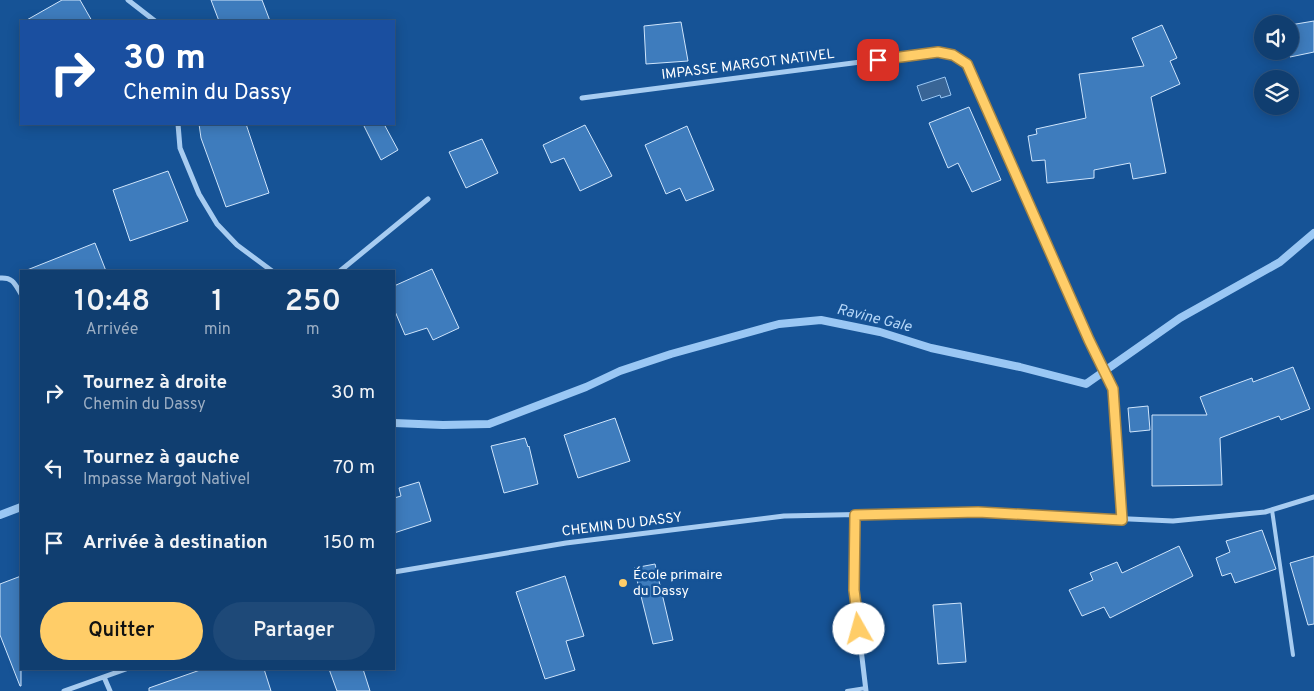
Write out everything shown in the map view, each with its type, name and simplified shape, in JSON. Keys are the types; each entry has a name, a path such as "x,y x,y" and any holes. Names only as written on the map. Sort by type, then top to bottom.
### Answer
{"street":[{"path":"128,0 154,20"},
{"name":"IMPASSE MARGOT NATIVEL","path":"582,98 938,52 953,55 967,64 1113,389 1122,520"},
{"path":"178,125 180,148 199,194 217,224 237,245 271,270"},
{"path":"341,270 428,199"},
{"path":"0,278 8,278 20,292"},
{"name":"CHEMIN DU DASSY","path":"395,572 566,543 784,516 978,512 1173,521 1272,510 1314,497"},
{"path":"855,515 854,590 866,689"},
{"path":"64,691 123,670"},
{"path":"104,677 110,691"}],"lane":[{"path":"1272,510 1293,655"},
{"path":"847,691 866,689"}],"water":[{"path":"945,77 951,95 941,98 940,95 922,101 917,86"}],"building":[{"path":"62,0 80,0 91,20 27,20"},
{"path":"211,0 262,0 270,20 219,20"},
{"path":"1314,21 1314,52 1299,55 1299,24"},
{"path":"681,22 688,61 646,64 644,26"},
{"path":"1162,25 1177,58 1170,61 1180,84 1151,97 1166,173 1133,179 1130,163 1094,170 1094,178 1047,183 1045,160 1032,161 1028,136 1037,134 1036,129 1086,118 1079,74 1144,66 1132,38"},
{"path":"969,107 1001,180 972,192 958,163 948,168 929,123"},
{"path":"199,125 246,125 269,193 226,207 201,138"},
{"path":"364,125 385,125 398,150 381,160"},
{"path":"585,125 612,176 580,191 564,158 551,163 543,145"},
{"path":"687,126 714,190 686,201 680,188 666,194 645,145"},
{"path":"482,139 498,173 466,188 449,152"},
{"path":"168,171 188,221 130,241 113,190"},
{"path":"95,243 106,270 27,270"},
{"path":"432,269 459,328 433,340 427,328 405,335 395,311 395,286"},
{"path":"1293,367 1310,409 1281,420 1279,416 1220,438 1222,485 1152,486 1152,415 1207,415 1200,397 1252,378 1253,382"},
{"path":"1148,406 1150,430 1130,432 1128,408"},
{"path":"615,418 630,461 578,478 564,435"},
{"path":"525,438 529,446 538,484 504,493 491,446"},
{"path":"419,482 431,521 395,533 395,498 401,496 399,488"},
{"path":"1262,530 1276,569 1235,583 1231,573 1222,576 1216,558 1230,552 1226,541"},
{"path":"1179,546 1193,576 1110,618 1104,607 1082,616 1069,590 1093,580 1090,573 1117,562 1122,573"},
{"path":"1314,556 1314,624 1308,625 1290,563"},
{"path":"655,564 673,640 653,644 634,568"},
{"path":"20,576 21,686 0,635 0,584"},
{"path":"565,576 584,636 566,641 575,670 545,679 516,592"},
{"path":"961,603 966,662 938,664 933,605"},
{"path":"200,670 264,670 271,691 149,691 149,688"},
{"path":"329,670 363,670 370,691 337,691"}],"waterway":[{"name":"Ravine Gale","path":"395,423 489,424 586,387 620,371 671,354 779,324 821,320 880,332 931,348 1020,367 1086,384 1180,318 1280,262 1314,233"},
{"name":"Ravine Gale","path":"0,515 20,507"}],"place":[{"name":"École primaire du Dassy","path":"623,583"}],"route":[{"path":"859,629 854,590 855,515 978,512 1122,520 1113,389 1089,340 967,64 953,55 938,52 878,60"}]}
